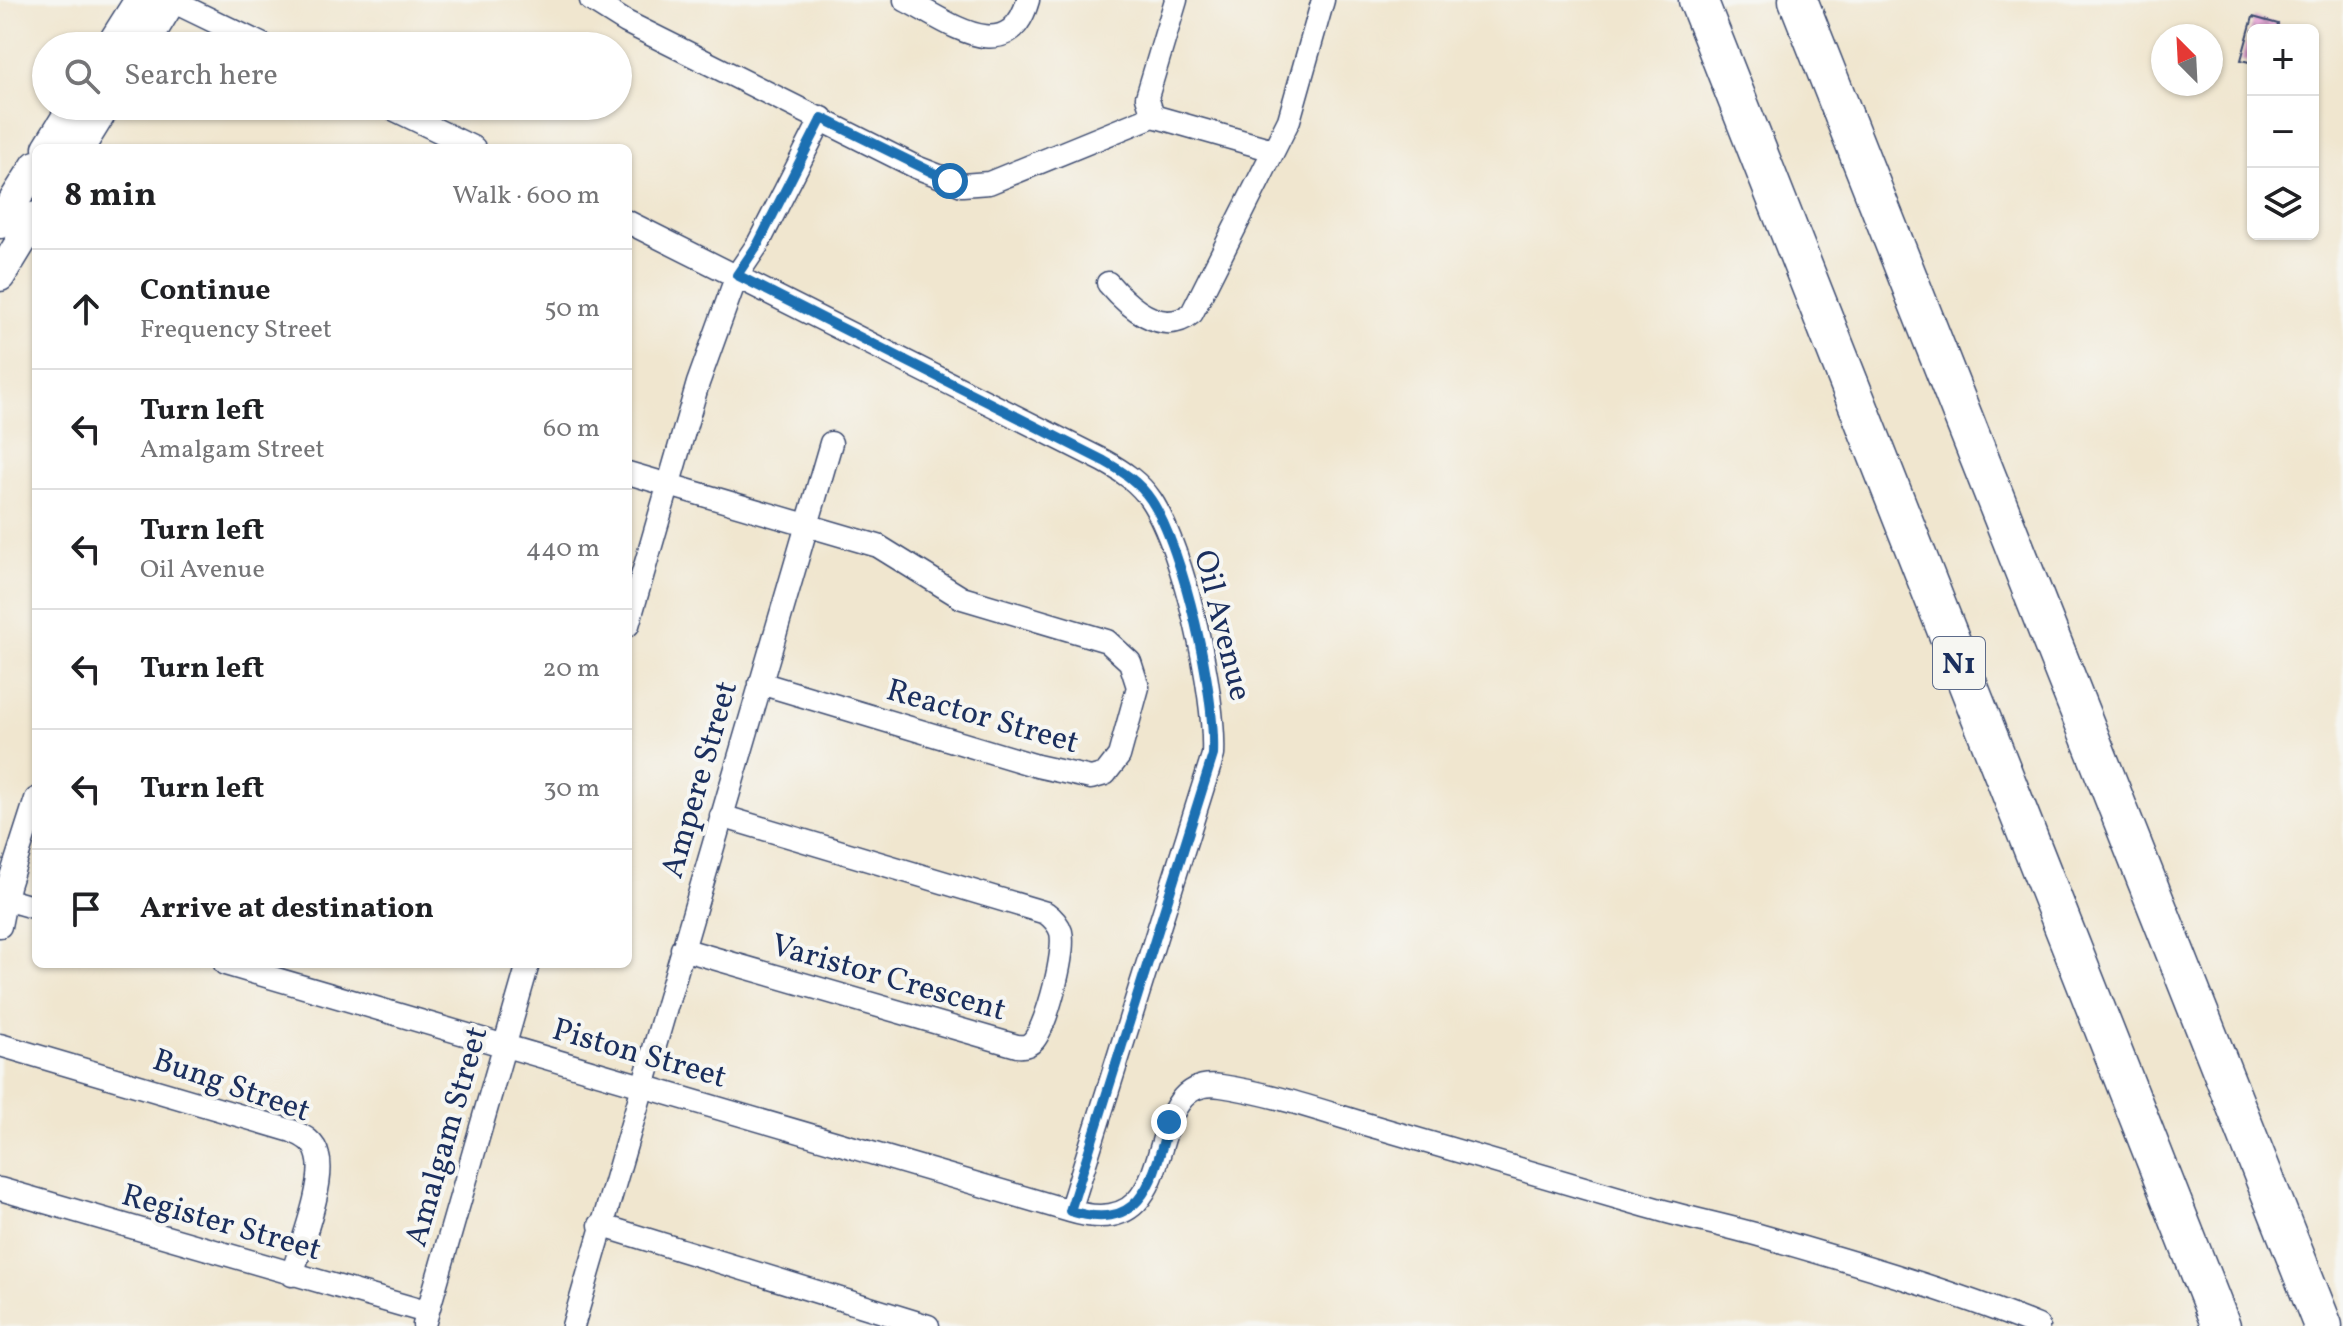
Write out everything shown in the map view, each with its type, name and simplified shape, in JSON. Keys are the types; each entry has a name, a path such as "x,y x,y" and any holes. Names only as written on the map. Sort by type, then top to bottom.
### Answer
{"highway":[{"name":"N1","path":"1698,0 2221,1326"},
{"path":"1798,0 2323,1326"}],"main road":[{"path":"120,32 140,0"},
{"path":"151,32 170,0"},
{"path":"50,144 65,120"},
{"path":"81,144 96,120"},
{"path":"0,223 32,172"},
{"path":"0,276 32,224"}],"street":[{"path":"170,0 236,32"},
{"path":"591,0 626,22 916,167 962,185 975,186 1001,180 1153,116 1273,150"},
{"path":"905,0 974,34 992,37 1010,32 1018,24 1028,0"},
{"path":"1153,116 1147,97 1176,0"},
{"path":"1108,283 1128,306 1141,313 1169,321 1187,317 1204,292 1289,120 1323,0"},
{"path":"632,611 698,383 737,275 758,244 822,118"},
{"path":"416,120 466,144"},
{"name":"Oil Avenue","path":"632,224 1121,470 1150,499 1167,531 1184,586 1209,692 1215,724 1213,755 1070,1211"},
{"name":"Ampere Street","path":"573,1326 600,1225 831,443"},
{"name":"Reactor Street","path":"632,474 887,550 939,587 962,598 1113,645 1130,662 1138,687 1128,730 1111,769 1099,777 1084,778 760,683"},
{"path":"0,926 8,900 8,886 32,811"},
{"name":"Varistor Crescent","path":"682,949 1017,1046 1026,1046 1035,1038 1047,1006 1062,952 1062,939 1056,921 1046,913 721,816"},
{"path":"8,900 32,907"},
{"name":"Piston Street","path":"239,968 1070,1211"},
{"name":"Amalgam Street","path":"425,1319 527,968"},
{"name":"Bung Street","path":"0,1045 292,1131 308,1139 318,1155 320,1169 292,1275"},
{"path":"1070,1211 1086,1216 1111,1216 1132,1208 1147,1189 1178,1103 1197,1088 1209,1084 1260,1095 1648,1207 1768,1238 2038,1326"},
{"name":"Register Street","path":"0,1189 292,1275 425,1319"},
{"path":"600,1225 928,1326"}],"building":[{"path":"2253,17 2278,24 2251,24"},
{"path":"2247,38 2247,62 2241,60"}],"route":[{"path":"950,181 916,167 822,118 758,244 737,275 1121,470 1141,488 1159,515 1184,586 1209,692 1215,724 1213,755 1070,1211 1086,1216 1111,1216 1132,1208 1147,1189 1169,1122"}]}
